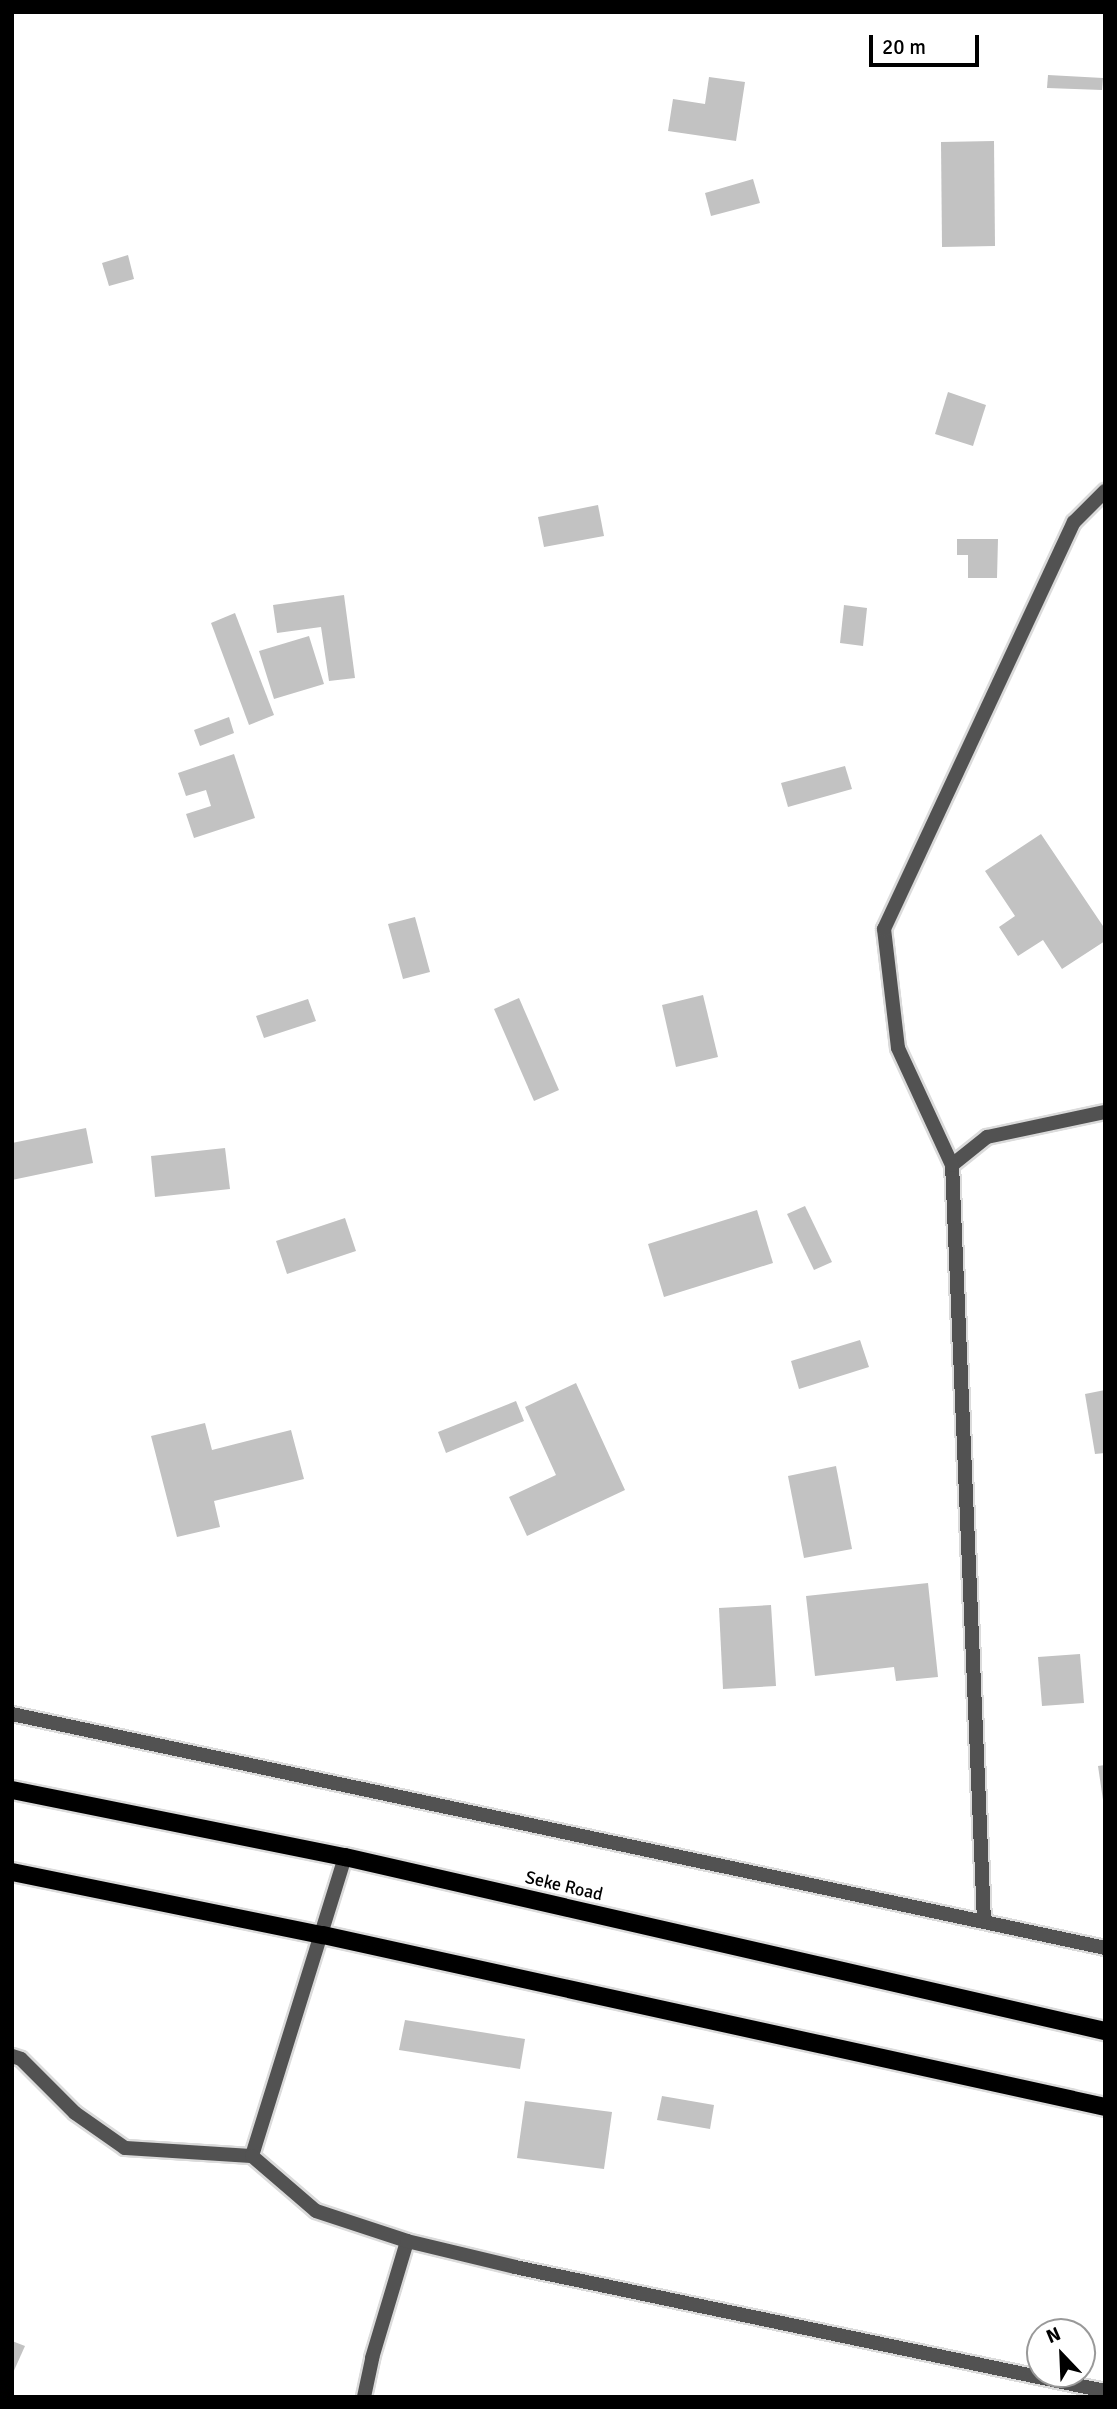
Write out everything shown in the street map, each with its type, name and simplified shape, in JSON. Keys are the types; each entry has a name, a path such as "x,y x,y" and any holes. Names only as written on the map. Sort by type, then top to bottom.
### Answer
{"main road":[{"name":"Seke Road","path":"12,1790 345,1857 1105,2031"},
{"path":"12,1872 323,1935 1105,2107"}],"street":[{"path":"984,1922 952,1165 898,1048 884,929 1074,522 1105,491"},
{"path":"952,1165 987,1137 1105,1112"},
{"path":"12,1714 1105,1948"},
{"path":"253,2156 345,1857"},
{"path":"12,2056 21,2059 75,2113 125,2147 253,2156 316,2211 407,2241 1105,2391"},
{"path":"364,2397 372,2358 407,2241"}],"building":[{"path":"1048,75 1103,78 1102,90 1047,88"},
{"path":"709,77 745,82 736,141 668,131 673,99 705,104"},
{"path":"994,141 995,246 942,247 941,142"},
{"path":"753,179 760,203 711,216 705,193"},
{"path":"128,255 134,279 109,286 102,263"},
{"path":"948,392 986,405 973,446 935,434"},
{"path":"598,505 604,536 544,547 538,517"},
{"path":"957,539 998,539 997,578 968,578 968,555 957,555"},
{"path":"344,595 355,678 329,681 321,627 277,633 273,605"},
{"path":"844,605 867,608 863,646 840,643"},
{"path":"235,613 274,715 249,725 211,623"},
{"path":"309,636 324,684 274,699 259,651"},
{"path":"229,717 234,733 200,746 194,730"},
{"path":"234,754 255,818 194,838 186,814 211,806 206,790 186,796 178,773"},
{"path":"845,766 852,789 788,807 781,783"},
{"path":"1041,834 1105,929 1105,941 1062,969 1043,940 1018,956 999,927 1015,916 985,871"},
{"path":"415,917 430,972 403,979 388,924"},
{"path":"703,995 718,1057 676,1067 662,1005"},
{"path":"519,998 559,1090 534,1101 494,1009"},
{"path":"308,999 316,1021 264,1038 256,1016"},
{"path":"86,1128 93,1163 12,1180 12,1143"},
{"path":"225,1148 230,1189 155,1197 151,1156"},
{"path":"805,1206 832,1262 814,1270 787,1214"},
{"path":"757,1210 773,1263 664,1297 648,1244"},
{"path":"345,1218 356,1251 287,1274 276,1241"},
{"path":"860,1340 869,1367 799,1389 791,1361"},
{"path":"576,1383 625,1490 527,1536 509,1497 556,1475 525,1407"},
{"path":"1105,1390 1105,1453 1095,1454 1085,1394"},
{"path":"516,1401 524,1421 446,1453 438,1432"},
{"path":"205,1423 212,1450 291,1430 304,1479 214,1501 220,1527 177,1537 151,1436"},
{"path":"836,1466 852,1549 804,1558 788,1476"},
{"path":"928,1583 938,1677 896,1681 894,1667 815,1676 806,1596"},
{"path":"771,1605 776,1686 723,1689 719,1608"},
{"path":"1080,1654 1084,1703 1042,1706 1038,1657"},
{"path":"1105,1765 1105,1800 1103,1800 1098,1766"},
{"path":"405,2020 525,2039 520,2069 399,2050"},
{"path":"662,2096 714,2105 710,2129 657,2120"},
{"path":"525,2101 612,2112 604,2169 517,2158"},
{"path":"12,2341 25,2346 12,2375"}]}
